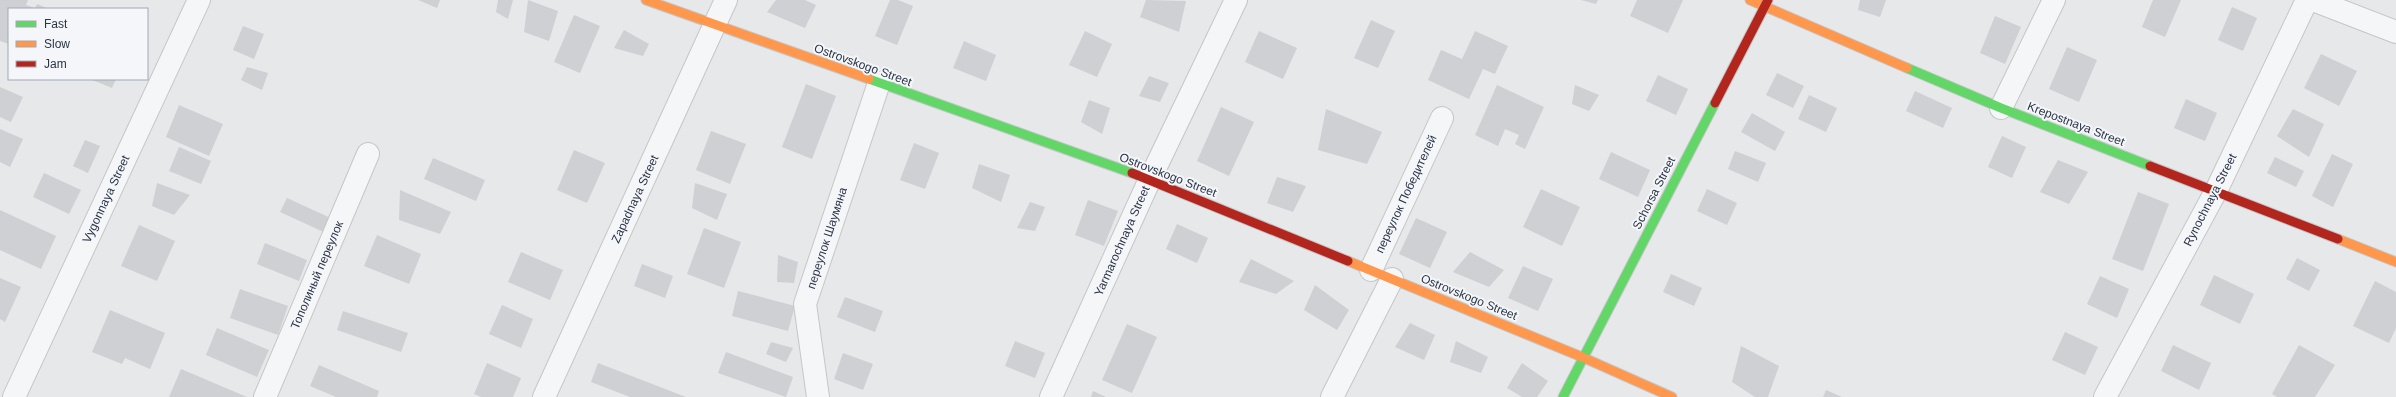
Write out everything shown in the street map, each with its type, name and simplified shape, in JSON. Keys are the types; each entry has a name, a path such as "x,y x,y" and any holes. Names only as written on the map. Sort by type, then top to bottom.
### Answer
{"street":[{"name":"Vygonnaya Street","path":"14,397 199,0"},
{"name":"Ostrovskogo Street","path":"646,0 1150,179 1582,357 1672,397"},
{"name":"Zapadnaya Street","path":"544,397 726,0"},
{"name":"Yarmarochnaya Street","path":"1052,397 1150,179 1236,0"},
{"name":"Krepostnaya Street","path":"1750,0 1766,3 2001,108 2396,262"},
{"path":"2001,108 2054,0"},
{"name":"Rynochnaya Street","path":"2105,397 2216,191 2307,0"},
{"path":"2313,0 2396,32"},
{"name":"Schorsa Street","path":"1563,397 1582,357 1766,3"},
{"name":"переулок Шаумяна","path":"818,397 805,304 879,83"},
{"name":"переулок Победителей","path":"1371,270 1442,118"},
{"name":"Тополиный переулок","path":"265,397 368,154"},
{"path":"1332,397 1392,279"}],"building":[{"path":"0,0 28,0 26,5 35,8 8,8 8,44 0,41"},
{"path":"418,0 440,0 437,8"},
{"path":"498,0 513,0 508,19 496,12"},
{"path":"528,0 558,11 549,41 524,32"},
{"path":"776,0 805,0 816,5 805,28 767,12"},
{"path":"890,0 898,0 913,6 897,45 875,36"},
{"path":"1146,0 1186,1 1179,32 1140,17"},
{"path":"1581,0 1598,0 1596,4"},
{"path":"1637,0 1683,0 1668,33 1630,16"},
{"path":"1860,0 1886,0 1880,17 1858,10"},
{"path":"2153,0 2181,0 2165,37 2142,27"},
{"path":"37,4 47,8 35,8"},
{"path":"2232,7 2257,18 2243,51 2218,40"},
{"path":"574,15 600,26 580,73 554,62"},
{"path":"1995,16 2021,27 2005,64 1980,53"},
{"path":"1371,20 1395,31 1378,68 1354,58"},
{"path":"243,26 264,34 254,59 233,50"},
{"path":"624,30 649,44 643,56 614,48"},
{"path":"1085,31 1112,44 1097,77 1069,65"},
{"path":"1259,31 1297,48 1283,79 1245,62"},
{"path":"1475,31 1508,46 1495,74 1483,69 1469,99 1428,80 1441,50 1462,59"},
{"path":"964,41 996,55 986,81 953,68"},
{"path":"2067,47 2097,60 2079,102 2049,89"},
{"path":"2321,54 2357,71 2339,106 2304,88"},
{"path":"247,67 268,73 262,90 241,80"},
{"path":"1777,73 1804,86 1793,108 1766,95"},
{"path":"1658,75 1688,89 1676,115 1646,101"},
{"path":"1149,76 1169,83 1160,102 1139,96"},
{"path":"92,80 116,80 112,88"},
{"path":"806,84 836,96 812,159 782,147"},
{"path":"1497,85 1544,107 1525,149 1515,144 1519,135 1505,129 1498,146 1475,135"},
{"path":"1575,85 1599,95 1589,111 1572,104"},
{"path":"0,87 23,97 11,122 0,117"},
{"path":"1915,91 1952,108 1943,128 1906,111"},
{"path":"1809,95 1837,108 1826,132 1798,119"},
{"path":"2186,99 2217,113 2205,141 2174,128"},
{"path":"1089,100 1110,108 1102,134 1081,122"},
{"path":"179,105 223,124 209,156 166,137"},
{"path":"1221,107 1254,122 1229,176 1197,161"},
{"path":"1326,109 1382,132 1367,164 1318,150"},
{"path":"2293,109 2324,124 2309,157 2277,136"},
{"path":"1752,113 1785,132 1775,151 1741,132"},
{"path":"0,129 23,139 10,167 0,162"},
{"path":"711,131 746,144 730,184 696,170"},
{"path":"2002,136 2026,147 2012,178 1988,167"},
{"path":"85,140 100,146 88,173 73,166"},
{"path":"914,143 939,153 925,189 900,180"},
{"path":"179,147 211,161 201,184 169,171"},
{"path":"574,150 605,163 587,203 557,190"},
{"path":"1735,151 1766,163 1758,182 1728,169"},
{"path":"1611,152 1650,170 1638,197 1599,179"},
{"path":"2332,154 2353,164 2333,207 2312,196"},
{"path":"2275,157 2304,171 2296,187 2267,173"},
{"path":"433,158 485,180 476,201 424,179"},
{"path":"2058,160 2088,172 2069,204 2040,192"},
{"path":"979,164 1010,175 1001,202 972,188"},
{"path":"44,173 81,190 69,214 33,197"},
{"path":"1277,177 1306,186 1293,212 1267,203"},
{"path":"157,183 190,195 174,215 152,206"},
{"path":"695,183 727,194 717,220 692,208"},
{"path":"1541,189 1580,207 1562,246 1523,227"},
{"path":"1707,189 1737,203 1727,225 1697,211"},
{"path":"400,190 451,212 440,234 399,220"},
{"path":"2138,192 2169,204 2143,271 2112,259"},
{"path":"287,198 335,220 328,234 280,212"},
{"path":"1088,200 1118,211 1104,246 1075,235"},
{"path":"1030,202 1045,207 1035,231 1017,228"},
{"path":"0,210 56,236 41,269 0,250"},
{"path":"1416,218 1447,232 1430,268 1399,254"},
{"path":"1177,224 1208,238 1197,263 1166,249"},
{"path":"139,225 175,241 157,281 121,266"},
{"path":"704,228 741,242 724,288 687,274"},
{"path":"377,235 421,254 409,284 364,266"},
{"path":"265,243 307,260 299,281 257,264"},
{"path":"521,252 563,270 550,300 508,282"},
{"path":"1470,252 1504,270 1489,287 1453,272"},
{"path":"778,255 798,262 794,283 777,282"},
{"path":"2297,258 2320,270 2309,291 2286,279"},
{"path":"1251,259 1294,281 1276,294 1239,282"},
{"path":"642,264 673,276 665,298 634,286"},
{"path":"1523,266 1553,279 1538,311 1508,298"},
{"path":"1671,274 1702,288 1694,306 1663,292"},
{"path":"2214,275 2254,294 2240,324 2200,305"},
{"path":"2100,276 2129,289 2117,318 2087,304"},
{"path":"0,278 21,287 5,322 0,319"},
{"path":"2375,281 2396,292 2396,328 2389,343 2353,326"},
{"path":"1315,285 1349,310 1337,330 1304,310"},
{"path":"240,289 288,306 278,335 230,318"},
{"path":"738,291 795,306 788,331 732,316"},
{"path":"845,297 883,311 875,332 837,317"},
{"path":"502,305 533,319 521,348 489,334"},
{"path":"110,310 165,333 150,369 125,358 122,364 92,352"},
{"path":"343,311 408,333 401,352 337,330"},
{"path":"1410,323 1435,335 1424,360 1395,347"},
{"path":"1127,324 1157,337 1132,393 1102,380"},
{"path":"217,328 269,350 257,377 206,355"},
{"path":"2065,332 2098,347 2085,375 2052,360"},
{"path":"1015,341 1045,353 1035,378 1005,366"},
{"path":"1456,341 1488,357 1481,373 1450,362"},
{"path":"771,342 793,348 786,362 766,354"},
{"path":"2173,345 2211,363 2199,390 2161,371"},
{"path":"2299,345 2335,365 2315,397 2277,397 2272,394"},
{"path":"1741,346 1779,366 1768,397 1755,397 1732,382"},
{"path":"726,352 793,377 786,397 718,373"},
{"path":"843,353 873,364 863,390 834,379"},
{"path":"487,363 521,378 513,397 481,397 474,394"},
{"path":"598,363 686,397 630,397 591,382"},
{"path":"1522,363 1548,381 1537,397 1522,397 1507,388"},
{"path":"319,365 379,391 377,397 336,397 310,386"},
{"path":"181,369 247,397 169,397"},
{"path":"1826,390 1842,397 1823,397"},
{"path":"1093,391 1106,397 1091,397"}],"traffic: fast":[{"path":"1907,68 2001,108 2150,166"},
{"path":"869,79 1132,173"},
{"path":"1563,397 1715,103"}],"traffic: slow":[{"path":"646,0 869,79"},
{"path":"1750,0 1907,68"},
{"path":"2338,239 2396,262"},
{"path":"1348,261 1582,357 1672,397"}],"traffic: jam":[{"path":"1715,103 1768,0"},
{"path":"2150,166 2338,239"},
{"path":"1132,173 1348,261"}]}
